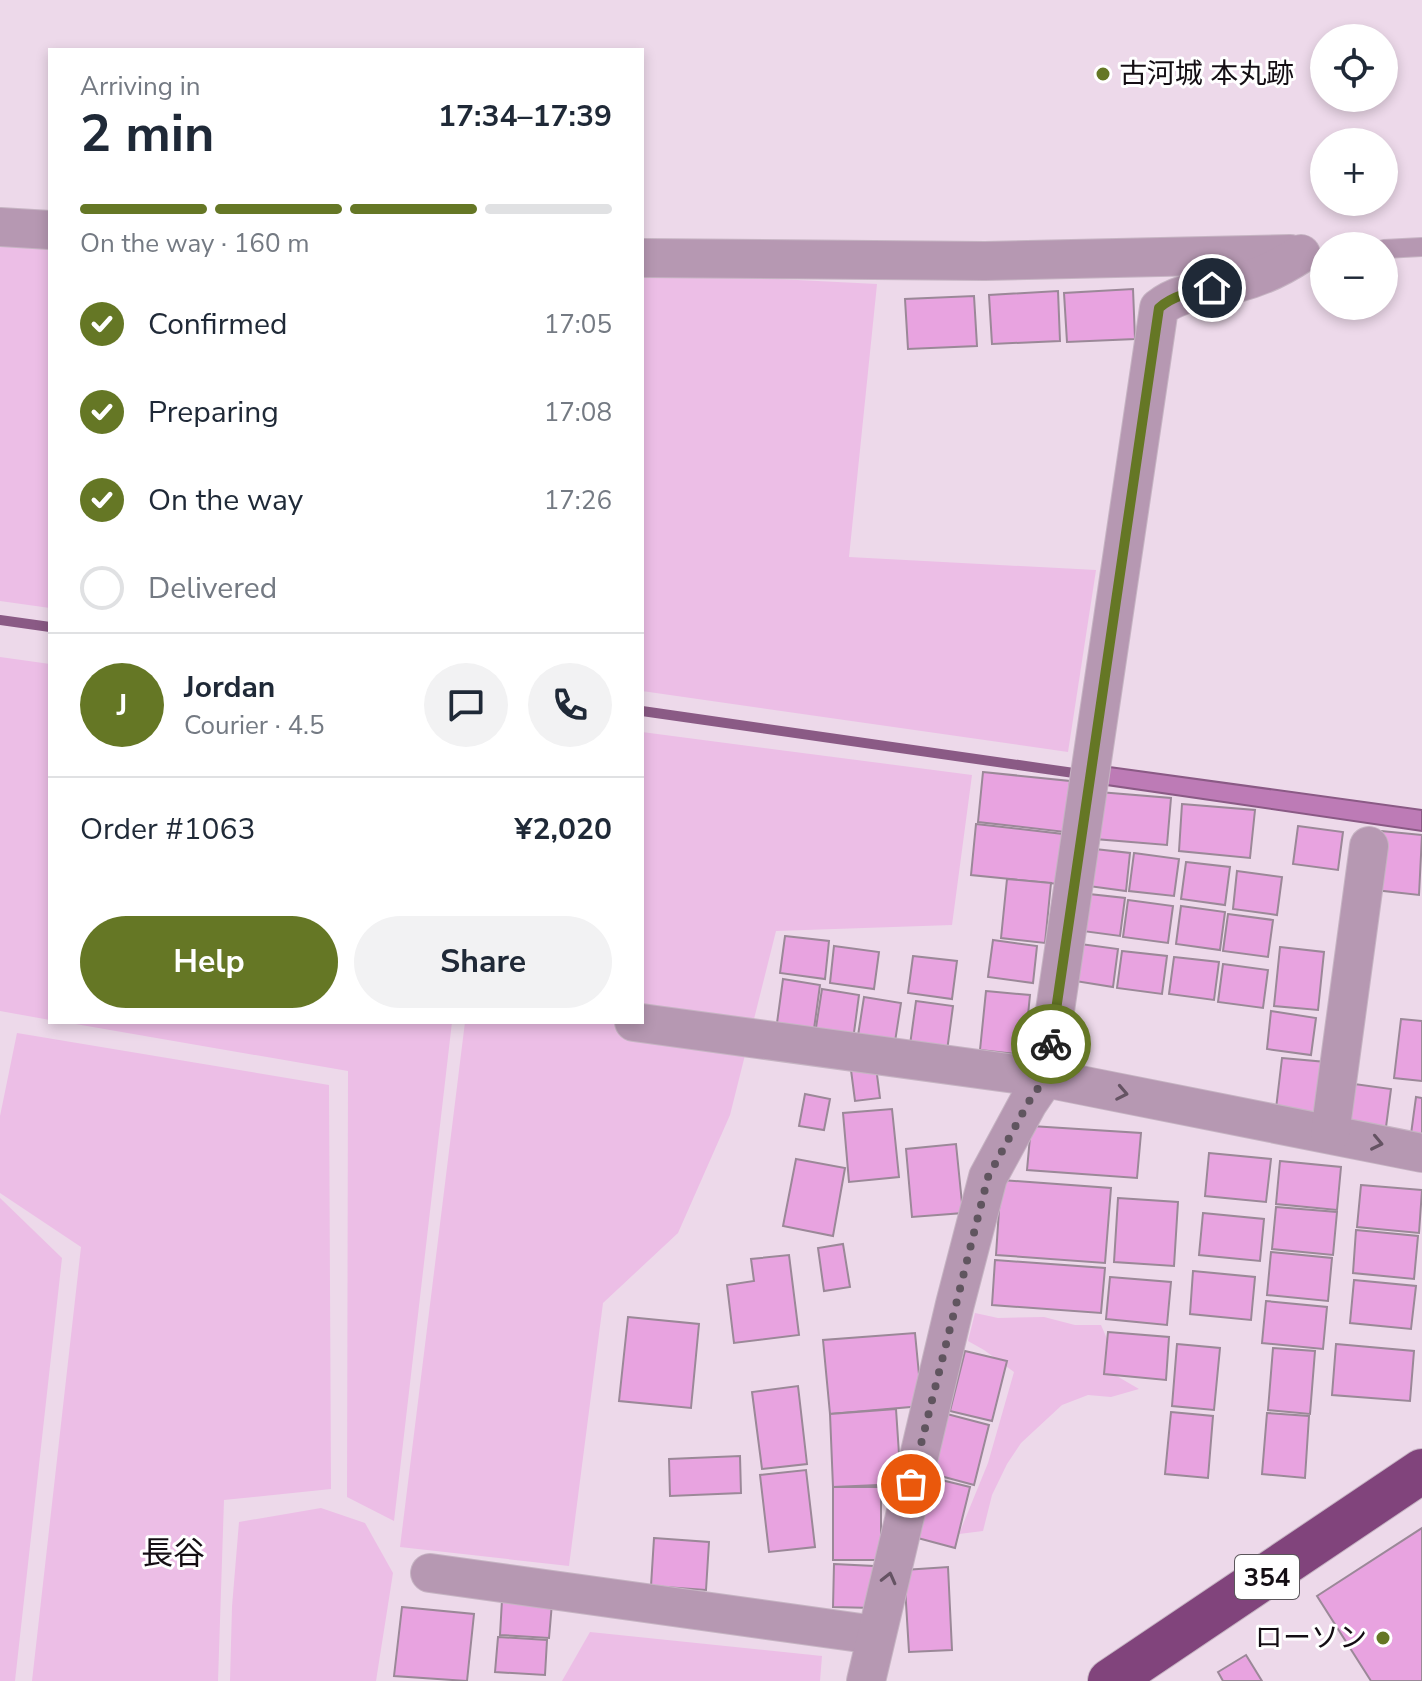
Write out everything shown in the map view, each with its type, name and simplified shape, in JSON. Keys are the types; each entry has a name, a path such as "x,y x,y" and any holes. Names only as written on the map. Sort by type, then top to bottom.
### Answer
{"highway":[{"name":"354","path":"1114,1680 1422,1471"}],"street":[{"path":"0,227 48,230"},
{"path":"644,258 985,261 1310,253"},
{"path":"866,1681 988,1177 1045,1078 1159,308 1168,300 1235,284 1278,270 1310,254"},
{"path":"1330,1134 1369,846"},
{"path":"644,1023 1045,1078 1422,1153"},
{"path":"430,1573 875,1635"}],"lane":[{"path":"1398,248 1422,247"}],"shaded area":[{"path":"0,240 48,243 48,608 0,601"},
{"path":"644,272 877,284 849,557 1096,570 1068,752 644,691"},
{"path":"0,657 48,664 48,1020 0,1011"},
{"path":"644,732 972,775 952,925 776,931 730,1115 678,1233 603,1303 569,1566 400,1547 465,1024 644,1024"},
{"path":"1102,766 1422,810 1422,831 1107,785"},
{"path":"76,1024 452,1024 394,1521 347,1497 348,1071"},
{"path":"17,1033 329,1085 331,1489 224,1500 218,1681 32,1681 81,1247 0,1193 0,1116"},
{"path":"0,1198 62,1258 15,1681 0,1681"},
{"path":"975,1313 998,1318 1044,1317 1075,1325 1101,1325 1114,1355 1115,1375 1139,1389 1111,1397 1088,1395 1062,1405 1021,1443 1007,1464 992,1495 983,1531 959,1534 988,1463 1014,1372 968,1341"},
{"path":"321,1508 365,1523 393,1573 376,1681 230,1681 239,1522"},
{"path":"590,1632 822,1656 820,1681 562,1681"}],"building":[{"path":"1133,289 1135,339 1067,342 1064,293"},
{"path":"1058,291 1060,341 992,344 989,295"},
{"path":"974,296 977,346 908,349 905,299"},
{"path":"983,772 1070,781 1065,832 978,822"},
{"path":"1099,792 1171,798 1167,845 1095,839"},
{"path":"1182,804 1255,810 1250,858 1179,851"},
{"path":"976,824 1063,834 1058,884 971,875"},
{"path":"1298,826 1343,832 1338,870 1293,864"},
{"path":"1381,831 1422,835 1419,895 1375,890"},
{"path":"1086,848 1130,853 1126,891 1081,885"},
{"path":"1134,853 1179,859 1174,896 1129,891"},
{"path":"1186,862 1230,867 1225,905 1181,899"},
{"path":"1237,871 1282,877 1277,915 1233,909"},
{"path":"1007,879 1051,883 1045,943 1001,938"},
{"path":"1080,893 1125,898 1120,936 1075,930"},
{"path":"1128,900 1173,906 1168,943 1123,937"},
{"path":"1181,906 1225,912 1220,950 1176,944"},
{"path":"1228,914 1273,920 1268,957 1223,951"},
{"path":"785,936 829,941 825,979 780,973"},
{"path":"993,940 1037,946 1033,983 988,977"},
{"path":"1073,943 1118,949 1113,987 1069,980"},
{"path":"834,946 879,952 874,989 830,983"},
{"path":"1280,947 1324,952 1318,1010 1274,1006"},
{"path":"1122,951 1167,956 1162,994 1117,988"},
{"path":"913,956 957,961 952,999 908,993"},
{"path":"1174,957 1219,962 1214,1000 1169,994"},
{"path":"1223,964 1268,970 1263,1008 1218,1002"},
{"path":"783,979 820,985 814,1029 777,1023"},
{"path":"822,989 859,995 853,1040 815,1034"},
{"path":"986,991 1030,995 1024,1055 980,1050"},
{"path":"864,997 901,1003 894,1048 857,1042"},
{"path":"916,1001 953,1006 947,1051 910,1045"},
{"path":"1271,1011 1316,1018 1311,1055 1267,1049"},
{"path":"1401,1019 1422,1021 1422,1081 1394,1078"},
{"path":"1282,1058 1326,1062 1319,1121 1275,1117"},
{"path":"876,1067 880,1098 855,1101 851,1070"},
{"path":"1347,1083 1391,1089 1386,1127 1342,1120"},
{"path":"805,1094 830,1099 824,1130 799,1126"},
{"path":"1416,1097 1422,1098 1422,1135 1411,1134"},
{"path":"892,1109 899,1177 849,1182 843,1113"},
{"path":"1031,1126 1141,1133 1137,1178 1027,1170"},
{"path":"956,1144 963,1213 912,1217 906,1149"},
{"path":"1209,1153 1271,1159 1266,1202 1205,1196"},
{"path":"796,1159 845,1168 833,1236 783,1226"},
{"path":"1280,1161 1341,1167 1337,1210 1276,1204"},
{"path":"1001,1180 1111,1188 1105,1263 996,1255"},
{"path":"1361,1185 1422,1190 1419,1233 1357,1227"},
{"path":"1118,1198 1178,1202 1174,1266 1114,1262"},
{"path":"1276,1207 1337,1212 1333,1255 1272,1249"},
{"path":"1203,1213 1264,1219 1260,1261 1199,1255"},
{"path":"1356,1230 1418,1236 1414,1279 1353,1273"},
{"path":"843,1244 850,1287 824,1291 818,1248"},
{"path":"1271,1252 1332,1258 1328,1301 1267,1295"},
{"path":"789,1255 799,1335 734,1343 727,1285 754,1281 751,1259"},
{"path":"995,1260 1105,1268 1101,1313 992,1305"},
{"path":"1193,1271 1255,1277 1251,1320 1190,1314"},
{"path":"1110,1277 1171,1282 1167,1325 1106,1319"},
{"path":"1354,1280 1416,1286 1411,1329 1350,1323"},
{"path":"1266,1301 1327,1307 1323,1349 1262,1343"},
{"path":"628,1317 699,1324 691,1408 619,1401"},
{"path":"1108,1332 1169,1337 1166,1380 1104,1374"},
{"path":"915,1333 922,1406 830,1414 823,1340"},
{"path":"1177,1344 1220,1348 1214,1410 1172,1406"},
{"path":"1336,1344 1414,1351 1410,1401 1332,1395"},
{"path":"1273,1348 1315,1351 1310,1414 1268,1410"},
{"path":"965,1351 1007,1361 992,1421 950,1411"},
{"path":"798,1386 807,1464 762,1469 752,1392"},
{"path":"896,1409 901,1484 833,1487 830,1414"},
{"path":"1171,1412 1213,1416 1208,1478 1165,1474"},
{"path":"1267,1413 1309,1416 1305,1478 1262,1474"},
{"path":"947,1414 989,1425 974,1485 933,1474"},
{"path":"740,1456 741,1493 670,1496 669,1459"},
{"path":"806,1470 815,1547 769,1552 760,1475"},
{"path":"929,1477 970,1487 955,1548 914,1537"},
{"path":"833,1487 881,1487 881,1560 833,1560"},
{"name":"ローソン","path":"1422,1528 1422,1681 1371,1681 1317,1596"},
{"path":"654,1538 709,1542 706,1590 651,1586"},
{"path":"834,1564 874,1566 873,1608 833,1607"},
{"path":"948,1567 952,1650 909,1652 904,1570"},
{"path":"502,1600 552,1603 549,1638 500,1635"},
{"path":"402,1607 474,1614 467,1681 394,1676"},
{"path":"498,1637 547,1640 545,1675 495,1672"},
{"path":"1246,1655 1262,1681 1223,1681 1218,1672"}],"waterway":[{"path":"0,620 48,627"},
{"path":"644,711 1081,774"}],"way so far":[{"path":"911,1484 988,1177 1045,1078 1051,1044"}],"place":[{"name":"古河城 本丸跡","path":"1103,74"},
{"name":"ローソン","path":"1383,1638"}],"district":[{"name":"長谷","path":"173,1553"}],"route":[{"path":"1051,1044 1159,308 1168,300 1212,288"}]}
